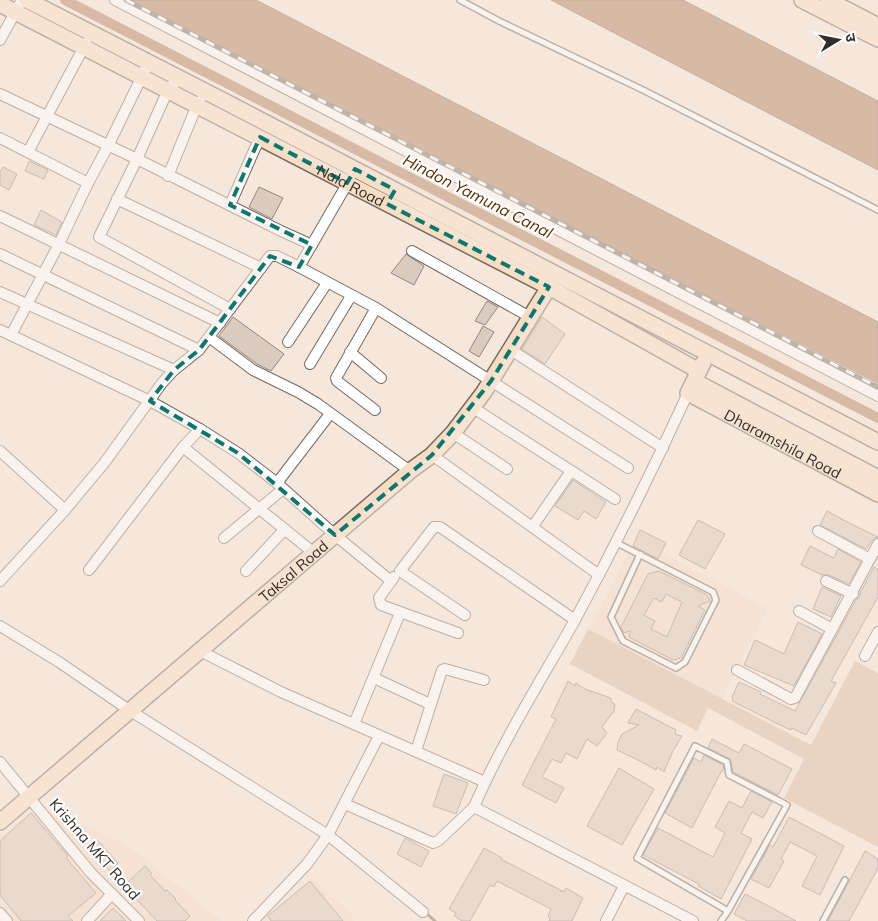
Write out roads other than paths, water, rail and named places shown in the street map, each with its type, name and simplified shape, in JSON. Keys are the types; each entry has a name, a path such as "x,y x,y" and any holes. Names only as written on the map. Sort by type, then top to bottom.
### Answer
{"street":[{"name":"Nala Road","path":"27,0 878,442"},
{"path":"115,0 878,396"},
{"path":"802,0 878,39"},
{"path":"828,0 878,26"},
{"name":"Nala Road","path":"0,4 19,6 84,47 549,287 694,382"},
{"path":"0,40 19,6"},
{"path":"28,152 92,33"},
{"path":"11,335 59,244 149,62"},
{"path":"179,78 168,90 137,159 98,237 230,309"},
{"path":"168,176 197,105 207,92"},
{"path":"0,94 312,245"},
{"path":"230,205 260,137"},
{"path":"0,138 88,183"},
{"path":"299,267 355,169"},
{"path":"387,204 395,190"},
{"path":"117,199 261,268"},
{"path":"0,216 220,322"},
{"path":"412,251 530,317"},
{"path":"0,254 199,350"},
{"path":"0,581 65,510 105,462 162,383 174,370 199,350 270,256 274,255 376,308 628,468"},
{"path":"288,342 327,283"},
{"name":"Taksal Road","path":"0,822 129,710 432,455 453,433 491,381 549,287"},
{"path":"0,292 174,370"},
{"path":"310,364 351,296"},
{"path":"375,410 337,381 337,376 376,308"},
{"path":"0,330 150,401 238,453 280,486 391,581"},
{"path":"209,337 253,370 318,404 410,472"},
{"path":"511,350 663,448"},
{"path":"350,352 381,378"},
{"path":"345,804 433,843 438,841 474,807 520,715 617,544 708,354"},
{"name":"Dharamshila Road","path":"694,382 878,478"},
{"name":"Dharamshila Road","path":"694,382 878,494"},
{"path":"472,407 615,499"},
{"path":"224,538 260,509 280,486 330,414"},
{"path":"89,570 183,448 200,429"},
{"path":"453,433 507,469"},
{"path":"183,448 314,553"},
{"path":"0,451 65,510"},
{"path":"432,455 599,575"},
{"path":"533,526 571,470"},
{"path":"458,633 381,606 379,602 380,593 400,571 432,528 440,527 575,620"},
{"path":"246,571 285,529"},
{"path":"818,531 870,558"},
{"path":"737,670 791,699 795,698 878,544"},
{"path":"400,571 465,615"},
{"path":"826,581 852,594"},
{"path":"799,611 832,629"},
{"path":"354,724 400,613"},
{"path":"0,626 59,662 129,710 328,834 423,912"},
{"path":"865,656 878,632"},
{"path":"200,652 281,692 485,782"},
{"path":"416,751 441,671 484,680"},
{"path":"374,678 430,704"},
{"path":"253,921 308,864 345,804 379,736"},
{"name":"Krishna MKT Road","path":"0,762 91,873 139,921"},
{"path":"474,807 693,921"},
{"path":"606,921 624,886"},
{"path":"87,921 112,894"},
{"path":"0,913 8,921"}],"lane":[{"path":"460,0 499,21 643,90 878,210"},
{"path":"617,544 640,554 713,592 716,600 685,662 676,668 623,641 611,617 640,554"},
{"path":"721,921 728,911 787,805 729,775 727,762 694,746 637,858 728,911"},
{"path":"823,921 845,880"}],"waterway":[{"name":"Hindon Yamuna Canal","path":"65,0 878,418"},
{"path":"426,913 435,921"}],"railway":[{"path":"126,0 878,387"}]}
